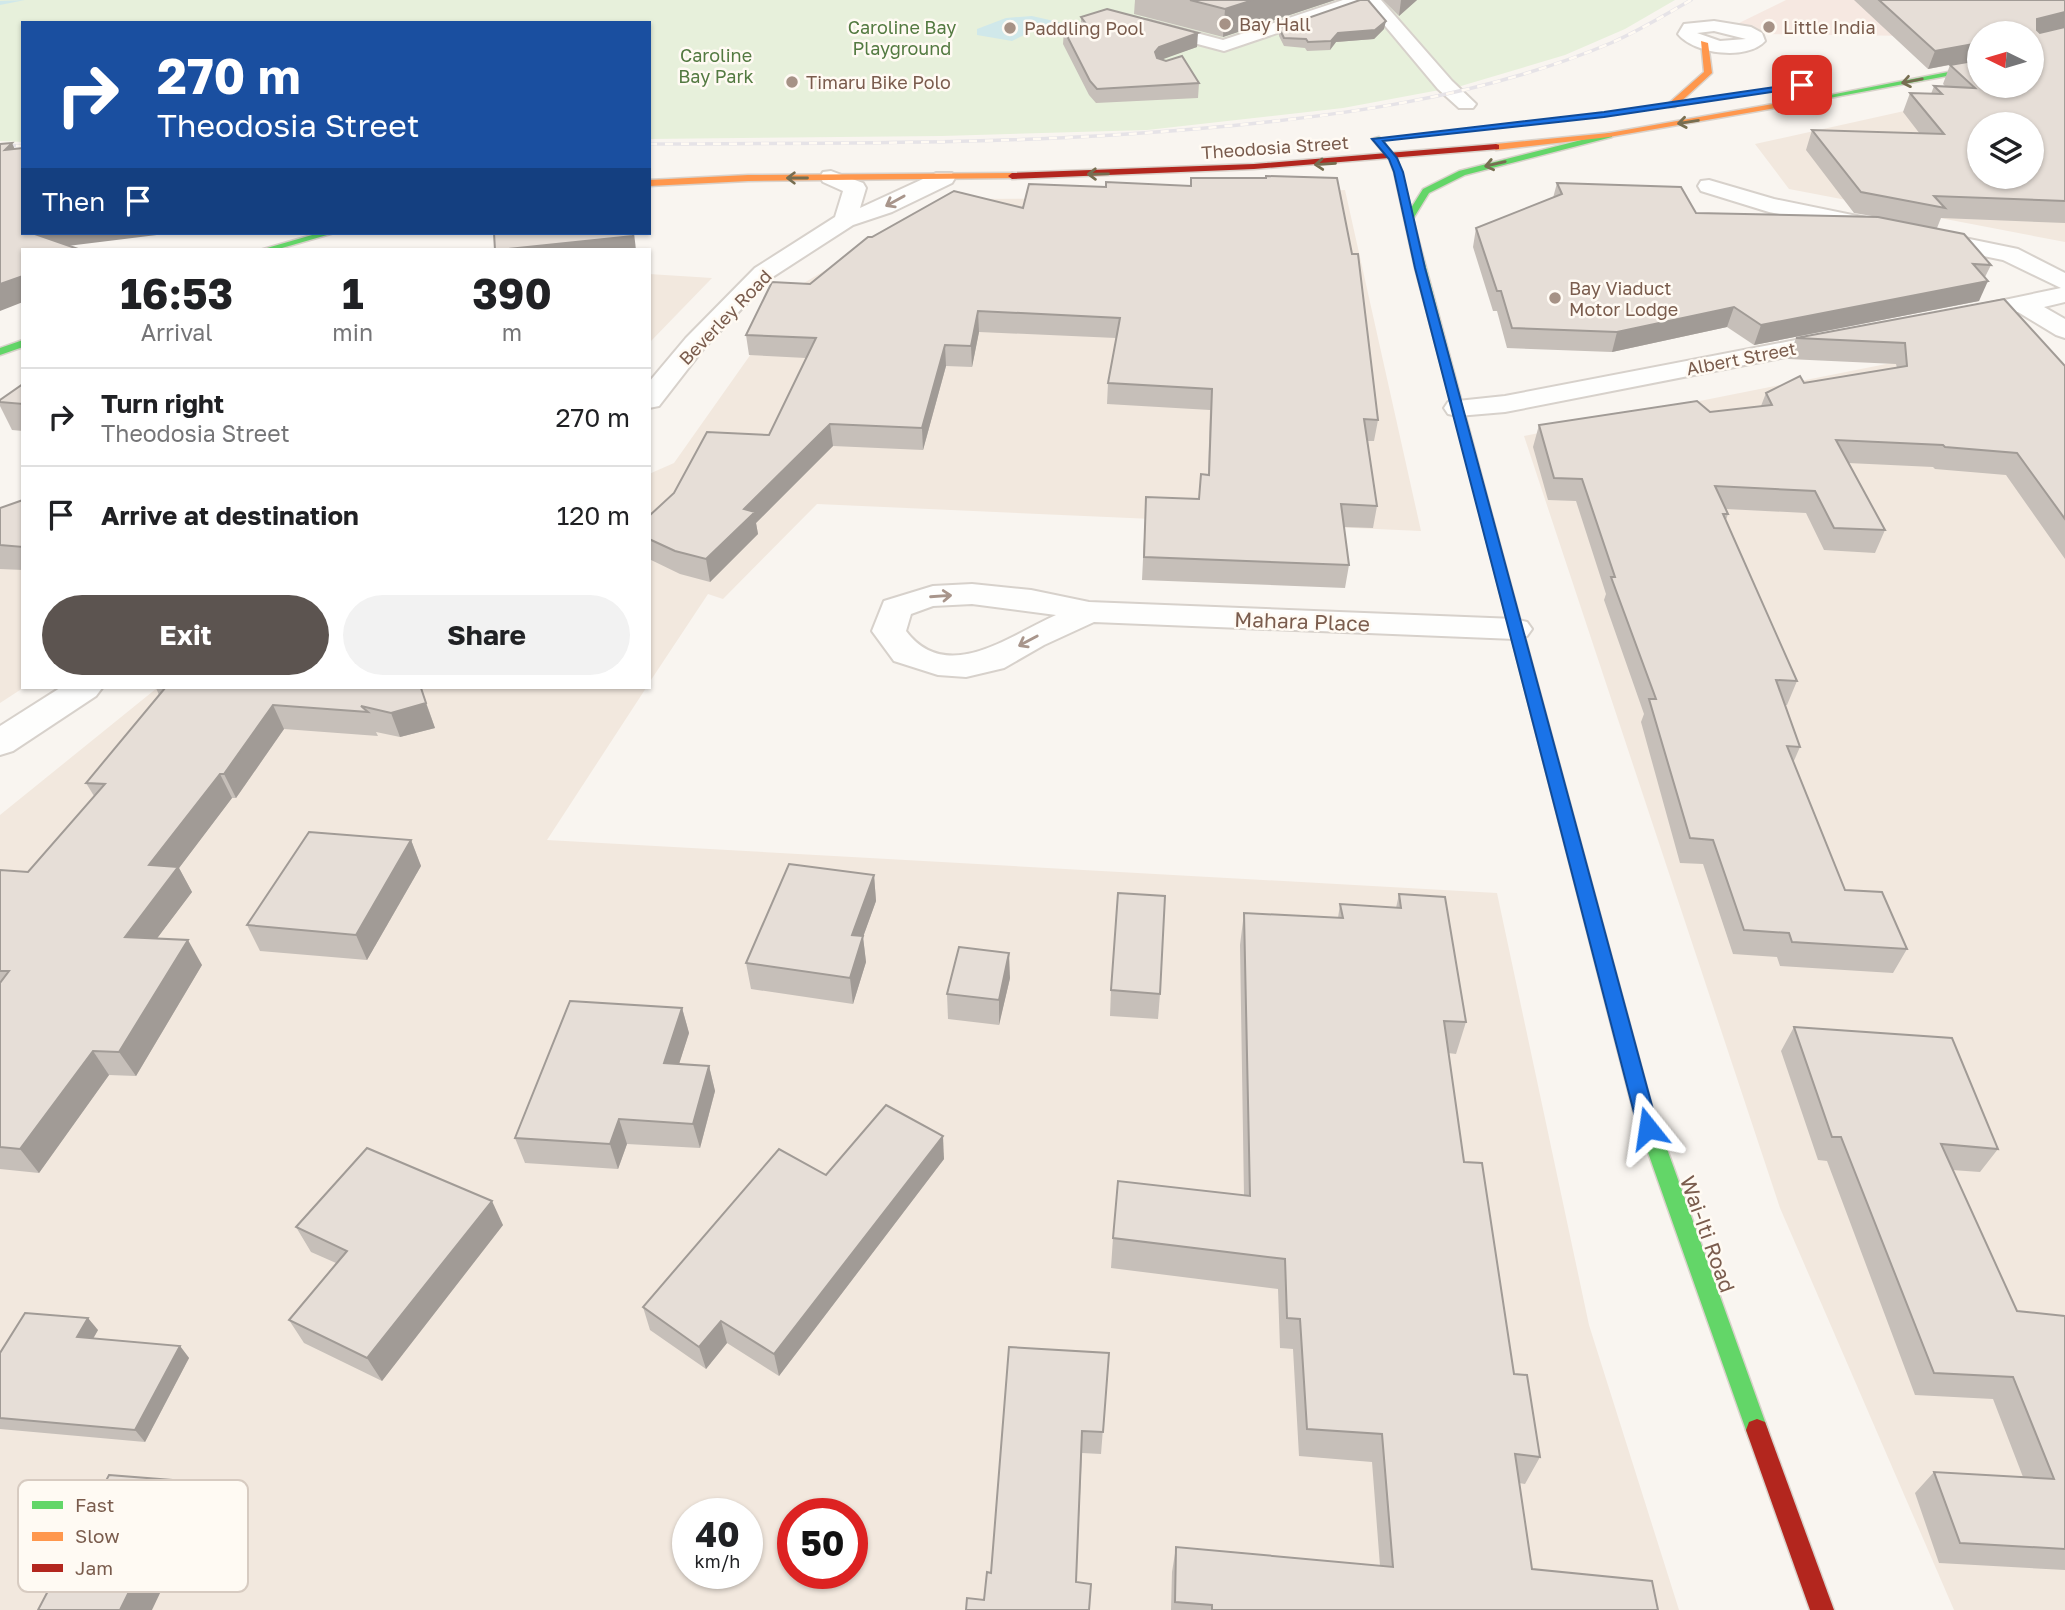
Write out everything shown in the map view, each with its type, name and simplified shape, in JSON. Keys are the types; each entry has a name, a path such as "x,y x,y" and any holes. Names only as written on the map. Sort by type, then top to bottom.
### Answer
{"main road":[{"path":"1699,101 1665,106 1708,73 1704,43"},
{"path":"1753,93 1967,55"},
{"name":"Theodosia Street","path":"651,170 752,163 1168,173 1393,158 1609,135 1967,70"},
{"path":"1410,216 1426,191 1462,173 1609,135"},
{"name":"Theodosia Street","path":"1370,140 1402,137"},
{"name":"Wai-Iti Road","path":"1370,140 1393,158 1410,216 1420,268 1648,1128 1822,1610"},
{"name":"Theodosia Street","path":"651,183 831,177 942,169"},
{"path":"273,248 321,235"},
{"path":"0,352 21,343"}],"street":[{"path":"1189,58 1359,0"},
{"path":"1372,0 1445,85 1466,104"},
{"path":"1714,26 1721,16 1730,10"},
{"path":"1134,21 1224,46"},
{"path":"1714,26 1745,31 1756,37 1756,41 1741,46 1704,43 1690,37 1687,31 1697,27 1714,26"},
{"name":"Beverley Road","path":"651,397 695,342 763,273 845,220 884,207 942,169"},
{"path":"831,177 855,188 845,220"},
{"path":"1709,186 1769,205 2010,254 2065,282"},
{"path":"1940,320 2065,295"},
{"path":"2022,304 2065,330"},
{"name":"Albert Street","path":"1458,408 1505,404 1872,333"},
{"name":"Mahara Place","path":"1089,612 1032,638 992,661 966,666 938,664 906,654 889,631 897,608 930,596 978,594 1051,603 1089,612 1515,629"},
{"path":"0,743 82,689"}],"shaded area":[{"path":"1786,0 2065,0 2010,21 1967,21 1967,34 1914,36 1759,34 1737,24"},
{"path":"2065,75 2065,242 1789,189 1755,144 1967,97 2044,98 2044,82"},
{"path":"1345,190 1421,531 817,504 723,599 708,594 651,680 651,473 674,463 799,286 944,199 1159,198"},
{"path":"651,274 712,278 651,341"},
{"path":"2027,336 2065,379 2065,1610 1954,1610 1780,1208 1524,436"},
{"path":"21,515 21,689 0,703 0,535"},
{"path":"156,689 645,689 547,840 1497,893 1589,1325 1679,1610 0,1610 0,815"}],"green space":[{"name":"Caroline Bay Park","path":"0,0 1675,0 1625,29 1565,55 1461,86 1343,108 1147,130 942,136 651,139 651,21 21,21 21,142 0,141"}],"water":[{"name":"Paddling Pool","path":"1032,16 1076,26 1095,27 1082,32 1042,26 1012,41 977,35 977,29 1006,18"}],"building":[{"path":"1190,0 1253,0 1225,9"},
{"path":"1360,0 1368,0 1386,21 1375,30 1338,33 1331,41 1308,42 1306,39 1284,38 1279,28"},
{"path":"1879,0 2065,0 2065,12 2037,21 1967,21 1967,45 1935,51"},
{"path":"1107,9 1198,33 1159,47 1155,52 1157,58 1166,61 1182,56 1199,83 1097,89 1090,81 1064,30 1090,29 1081,17"},
{"path":"2065,27 2065,201 1934,196 1945,208 1861,192 1812,130 1944,134 1910,93 1942,94 1934,86 1967,88 1967,98 2044,98 2044,32"},
{"path":"1967,62 1967,81 1950,65"},
{"path":"12,143 5,150 21,148 21,235 38,235 75,248 21,248 21,277 0,284 0,144"},
{"path":"1191,178 1337,178 1352,254 1358,254 1378,420 1364,419 1377,506 1341,504 1349,565 1144,557 1146,497 1199,499 1201,474 1209,475 1212,389 1108,383 1120,318 978,311 971,346 945,345 922,428 830,424 744,509 755,512 706,559 675,551 651,540 651,514 674,493 707,432 769,435 816,338 746,335 772,282 810,284 868,237 954,191 1023,208 1029,184 1106,187 1106,182 1191,186"},
{"path":"1557,183 1681,187 1696,213 1878,217 1964,234 1991,265 1973,264 1988,281 1761,325 1734,307 1617,332 1512,328 1501,291 1497,291 1476,228 1562,194"},
{"path":"494,235 633,235 518,248 495,248"},
{"path":"2004,299 2065,366 2065,519 2017,453 1943,445 1836,440 1885,530 1834,528 1815,491 1715,486 1728,514 1723,514 1797,681 1776,680 1800,747 1787,746 1845,890 1882,892 1907,949 1792,942 1789,933 1744,930 1713,840 1690,838 1649,699 1656,699 1611,577 1615,577 1582,479 1554,478 1539,425 1697,401 1710,412 1772,405 1766,393 1800,376 1804,383 1907,366 1905,343 1796,338"},
{"path":"21,385 21,404 0,400"},
{"path":"21,501 21,547 0,545 0,508"},
{"path":"164,689 421,689 426,703 391,713 361,706 368,712 273,705 224,774 220,774 149,865 178,867 125,937 188,940 119,1052 93,1051 20,1149 0,1147 0,983 9,971 0,971 0,870 28,872 105,784 86,783"},
{"path":"309,832 411,840 356,935 247,925"},
{"path":"789,864 874,875 852,935 863,936 850,978 746,963"},
{"path":"1118,893 1165,896 1160,994 1111,990"},
{"path":"1399,894 1445,897 1466,1022 1444,1021 1464,1162 1482,1163 1514,1374 1527,1375 1540,1457 1515,1454 1532,1569 1652,1581 1658,1610 1212,1610 1212,1605 1175,1602 1176,1547 1393,1567 1382,1434 1307,1429 1300,1319 1287,1318 1285,1259 1113,1238 1118,1181 1250,1196 1244,913 1343,918 1340,904 1401,908"},
{"path":"959,947 1009,953 999,1000 947,994"},
{"path":"570,1001 682,1008 664,1063 709,1066 693,1124 619,1119 610,1144 515,1138"},
{"path":"1794,1027 1952,1038 1998,1149 1941,1144 2017,1311 2065,1316 2065,1549 1960,1543 1934,1472 2054,1479 2013,1377 1934,1373 1841,1137 1832,1137"},
{"path":"886,1105 943,1136 774,1354 721,1321 699,1347 643,1307 779,1149 826,1175"},
{"path":"367,1148 492,1201 367,1358 289,1320 347,1251 296,1227"},
{"path":"25,1313 88,1318 77,1337 180,1346 135,1430 0,1418 0,1353"},
{"path":"1009,1347 1109,1353 1103,1432 1082,1431 1076,1582 1091,1584 1089,1610 966,1610 967,1598 984,1600 987,1572 991,1573"},
{"path":"109,1475 172,1480 106,1480"},
{"path":"47,1592 129,1592 120,1610 38,1610"}],"waterway":[{"path":"0,3 21,0"}],"railway":[{"path":"651,144 1058,138 1194,129 1353,111 1459,91 1561,62 1611,43 1691,0"},
{"path":"0,145 21,146"}],"traffic: fast":[{"path":"1824,97 1967,70"},
{"path":"1410,217 1426,191 1462,173 1609,135"},
{"path":"1376,139 1393,158 1398,172 1420,268 1487,519"},
{"path":"273,248 321,235"},
{"path":"0,352 21,344"},
{"path":"1643,1110 1757,1430"}],"traffic: slow":[{"path":"1672,105 1708,73 1704,43"},
{"path":"1496,147 1609,135 1824,97"},
{"path":"651,183 748,178 1012,176"},
{"path":"1487,519 1643,1110"}],"traffic: jam":[{"path":"1012,176 1254,167 1496,147"},
{"path":"1757,1430 1822,1610"}],"place":[{"name":"Bay Hall","path":"1225,24"},
{"name":"Little India","path":"1769,27"},
{"name":"Paddling Pool","path":"1010,28"},
{"name":"Timaru Bike Polo","path":"792,82"},
{"name":"Bay Viaduct Motor Lodge","path":"1555,298"}],"route":[{"path":"1648,1128 1420,268 1398,172 1393,158 1376,139 1604,114 1802,85"}],"park label":[{"name":"Caroline Bay Playground","path":"902,37"}]}
